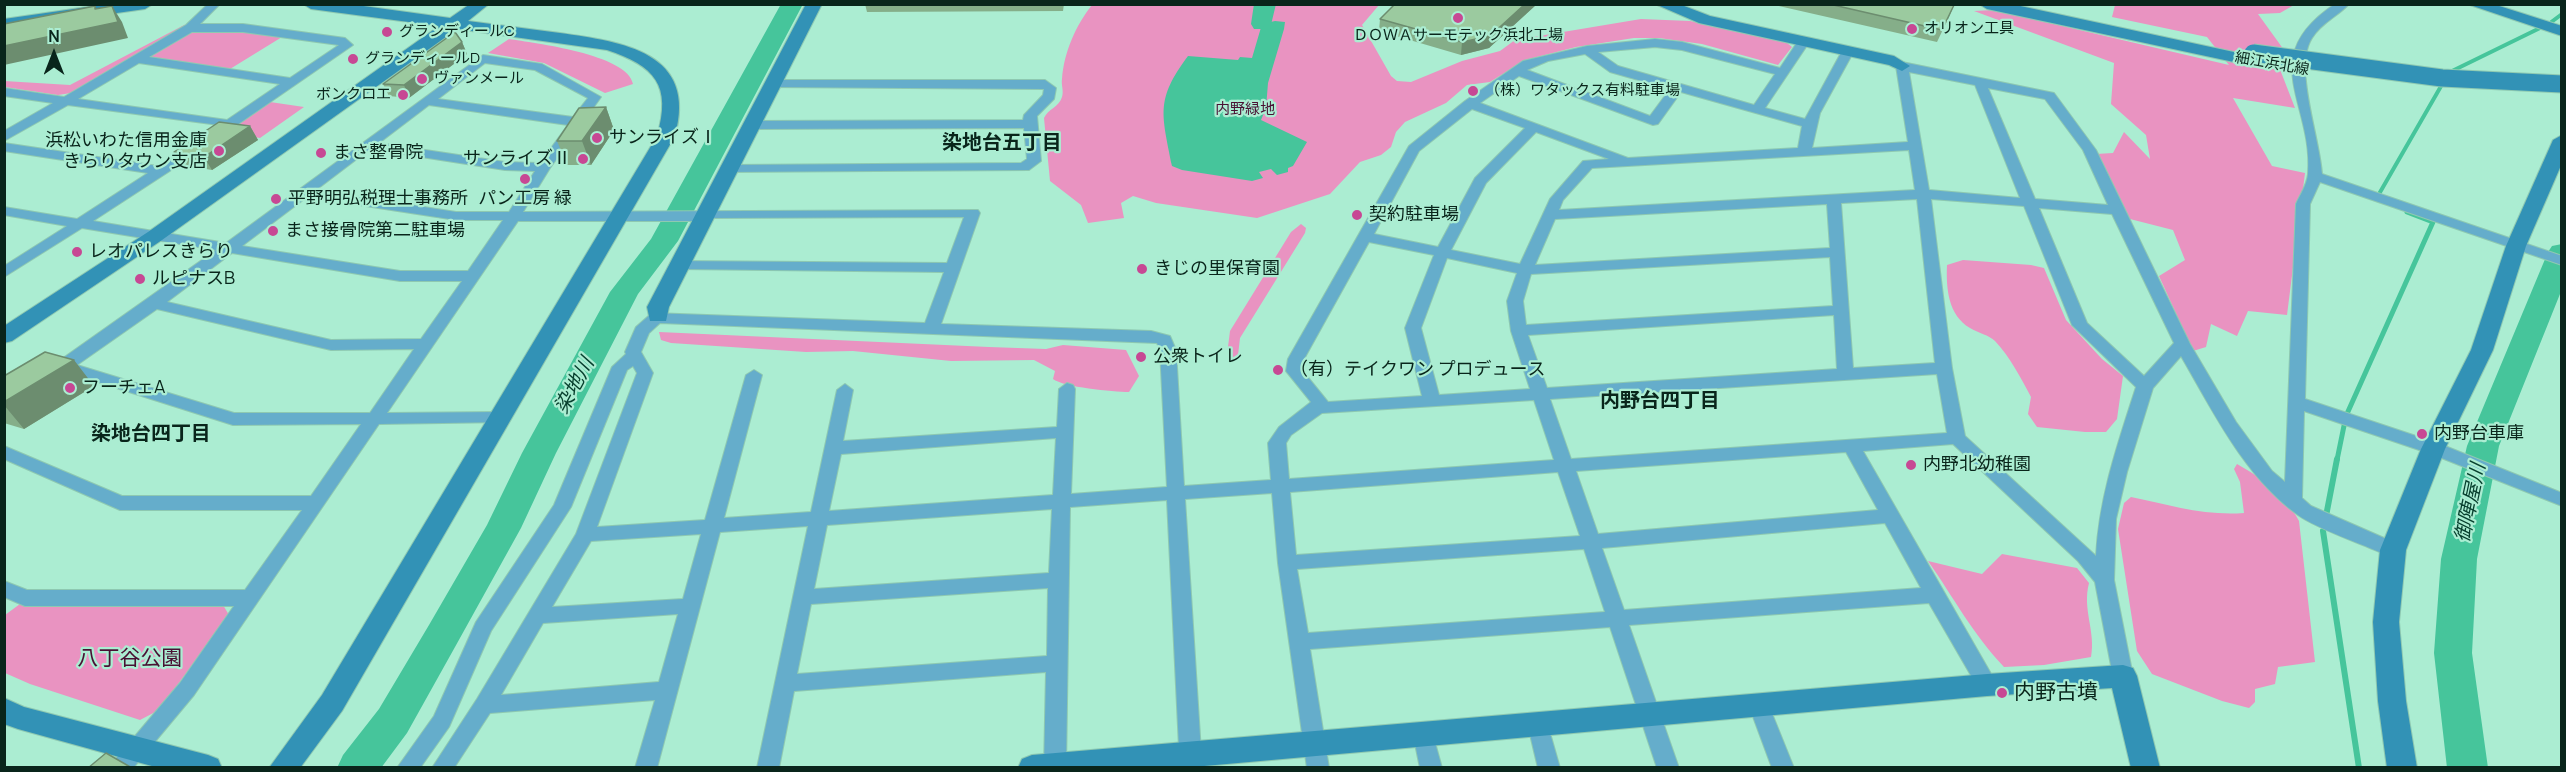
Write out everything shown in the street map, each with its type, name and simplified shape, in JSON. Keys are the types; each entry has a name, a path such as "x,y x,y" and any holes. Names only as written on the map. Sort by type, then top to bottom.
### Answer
{"street":[{"path":"4,24 145,4"},
{"path":"4,137 190,28 215,4"},
{"path":"283,768 332,703 666,136 674,106 669,84 660,72 626,50 602,43 311,4"},
{"path":"4,336 155,236 481,4"},
{"path":"442,768 484,705 585,535 645,373 633,352 642,331 658,316 658,308 698,216 729,169 814,4"},
{"path":"1664,4 1704,20 1894,61 1903,66 2049,96 2089,150 2182,344 2236,434 2266,475 2305,511 2392,550"},
{"name":"細江浜北線","path":"1987,4 2255,57 2418,83 2562,93"},
{"name":"細江浜北線","path":"2019,4 2255,57 2442,78 2562,84"},
{"path":"2293,499 2303,204 2315,176 2313,146 2303,111 2297,65 2303,44 2312,28 2344,4"},
{"path":"2475,4 2562,31"},
{"path":"4,273 163,171 229,124 345,48 347,43 243,28 190,28"},
{"path":"1756,110 1804,41"},
{"path":"1782,72 1672,45 1634,43 1537,60 1518,71 1470,104 1414,149 1293,364 1294,371 1317,401 1346,406 1944,368"},
{"path":"1587,50 1614,69 1809,123"},
{"path":"1805,152 1804,142 1809,123 1848,51"},
{"path":"136,59 293,82"},
{"path":"44,379 154,304 307,193 483,59 538,67 595,97 544,167 426,345 187,689 127,759"},
{"path":"1903,66 1923,194 1944,368 1957,438 2085,556 2104,580"},
{"path":"1518,71 1653,121 1678,87"},
{"path":"1980,82 2080,325 2145,386"},
{"path":"729,169 1024,167 1034,161 1030,116 1048,96 1050,88 1044,84 773,84"},
{"path":"4,92 229,124"},
{"path":"428,100 578,122"},
{"path":"1470,104 1627,161"},
{"path":"752,125 1030,124"},
{"path":"1432,401 1413,328 1416,315 1442,253 1480,181 1534,127"},
{"path":"2402,768 2392,701 2386,622 2392,550 2439,451 2482,350 2516,246 2562,140"},
{"path":"369,145 505,166 544,167"},
{"path":"1588,164 1914,146"},
{"path":"4,147 163,171"},
{"path":"1600,151 1557,200 1550,215 1525,270 1515,301 1518,331 1668,768"},
{"path":"2315,176 2554,258"},
{"path":"307,193 451,216 653,217 974,213 931,329"},
{"path":"1550,215 1923,194 2119,210"},
{"path":"1834,199 1845,373"},
{"path":"4,211 400,276 473,276"},
{"path":"1364,236 1525,270 1837,252"},
{"path":"679,264 953,268"},
{"path":"154,304 330,345 426,345"},
{"path":"1518,331 1840,310"},
{"path":"658,316 668,320 1151,336 1164,340 1168,350 1191,761"},
{"path":"2146,768 2123,676 2104,580 2107,519 2118,472 2145,386 2182,344"},
{"path":"407,768 442,721 483,628 562,507 620,367 635,356"},
{"path":"64,366 233,419 500,418"},
{"path":"646,768 754,375"},
{"path":"1067,389 1058,580 1058,663 1048,767 1316,755 1424,734 1538,726 1988,685 2123,676"},
{"path":"768,768 845,390"},
{"path":"1316,755 1287,563 1277,443 1285,431 1317,401"},
{"path":"2298,403 2439,451 2562,500"},
{"path":"834,448 1064,432"},
{"path":"585,535 820,517 1564,468 1957,438"},
{"path":"1852,447 1934,595 1988,685"},
{"path":"4,452 120,503 315,503"},
{"path":"1287,563 1590,542 1891,516"},
{"path":"802,597 1058,580"},
{"path":"4,588 25,598 249,598"},
{"path":"1299,642 1934,595"},
{"path":"538,616 690,606"},
{"path":"785,683 1058,663"},
{"path":"484,705 667,690"},
{"path":"1759,706 1783,768"},
{"path":"4,710 127,759 208,768"},
{"path":"1538,726 1549,768"},
{"path":"1424,734 1431,768"}],"green space":[{"name":"内野緑地","path":"1092,5 1379,5 1362,25 1391,76 1397,81 1411,82 1462,61 1500,51 1515,40 1641,19 1690,21 1786,42 1792,47 1778,65 1702,44 1659,38 1634,38 1576,47 1525,60 1490,82 1467,85 1446,103 1405,122 1396,132 1391,147 1381,155 1360,162 1330,194 1257,218 1156,203 1133,196 1121,203 1124,218 1088,223 1081,205 1050,181 1044,118 1062,97 1063,69 1068,49 1076,30"},
{"path":"2115,5 2294,5 2280,13 2258,14 2284,50 2281,72 2295,108 2233,98 2272,166 2305,173 2287,315 2248,311 2237,336 2211,324 2206,347 2193,351 2159,276 2185,260 2173,230 2130,219 2096,154 2113,153 2124,132 2150,159 2146,135 2111,104 2114,63 1974,11 1994,10 2229,65 2207,37 2112,17"},
{"path":"186,24 71,93 58,95 5,87 4,81 70,85"},
{"path":"196,31 238,31 282,37 230,69 152,58 152,53 183,34"},
{"path":"509,39 557,47 598,58 615,65 627,74 633,84 605,93 544,63 488,53"},
{"path":"270,102 304,107 260,138 225,132"},
{"path":"1301,224 1306,228 1305,233 1240,338 1238,355 1234,358 1227,355 1230,331 1291,232"},
{"path":"1963,260 2044,268 2066,320 2102,359 2123,376 2117,419 2106,432 2037,427 2028,414 2031,397 2006,354 1993,339 1963,323 1953,308 1948,292 1947,265"},
{"path":"659,332 1046,349 1063,345 1126,350 1139,376 1129,392 1112,391 1077,387 1058,382 1053,379 1055,371 1034,360 951,361 853,351 806,352 671,343 661,340"},
{"path":"2237,464 2280,495 2299,521 2315,662 2278,667 2275,684 2255,689 2255,702 2249,708 2222,701 2152,674 2137,651 2118,529 2124,503 2131,497 2215,513 2244,513 2240,482 2234,469"},
{"path":"2002,554 2077,568 2089,583 2087,602 2092,638 2091,657 2044,665 2004,667 1973,628 1928,561 1982,574"},
{"name":"八丁谷公園","path":"20,604 223,605 229,615 159,710 140,720 30,684 5,673 5,615"}],"shaded area":[{"path":"1275,21 1285,22 1268,83 1266,108 1261,120 1307,142 1293,166 1288,168 1288,172 1277,175 1271,169 1259,172 1263,178 1252,181 1182,170 1172,166 1164,108 1170,84 1177,71 1188,56 1238,60 1240,57 1252,58 1262,24"}],"building":[{"name":"ＤＯＷＡサーモテック浜北工場","path":"1395,4 1525,4 1490,36 1462,42 1380,19"},
{"path":"1829,4 1953,4 1954,5 1942,30"},
{"path":"95,6 95,9 112,6 118,22 4,46 4,24"},
{"path":"455,32 462,42 404,85 383,84"},
{"path":"606,107 582,141 557,141 579,108"},
{"path":"219,122 250,126 204,157 174,152"},
{"path":"45,352 74,360 4,402 4,376"},
{"path":"106,753 132,768 88,768"}],"waterway":[{"name":"染地川","path":"357,768 393,721 442,636 503,528 539,453 625,292 664,241 792,4"},
{"path":"1262,24 1265,4"},
{"path":"2550,23 2562,14"},
{"path":"2448,73 2540,28"},
{"path":"2381,199 2379,194 2444,81"},
{"path":"2337,460 2346,416 2433,222 2407,212"},
{"name":"御陣屋川","path":"2468,768 2453,653 2459,559 2483,446 2562,252"},
{"path":"2326,516 2337,459"},
{"path":"2323,531 2359,768"}],"place":[{"name":"ＤＯＷＡサーモテック浜北工場","path":"1458,18"},
{"name":"オリオン工具","path":"1912,29"},
{"name":"グランディールC","path":"387,32"},
{"name":"グランディールD","path":"353,59"},
{"name":"ヴァンメール","path":"422,79"},
{"name":"（株）ワタックス有料駐車場","path":"1473,91"},
{"name":"ボンクロエ","path":"403,95"},
{"name":"サンライズⅠ","path":"597,138"},
{"name":"浜松いわた信用金庫 きらりタウン支店","path":"219,151"},
{"name":"まさ整骨院","path":"321,153"},
{"name":"サンライズⅡ","path":"583,159"},
{"name":"パン工房 緑","path":"525,179"},
{"name":"平野明弘税理士事務所","path":"276,199"},
{"name":"契約駐車場","path":"1357,215"},
{"name":"まさ接骨院第二駐車場","path":"273,231"},
{"name":"レオパレスきらり","path":"77,252"},
{"name":"きじの里保育園","path":"1142,269"},
{"name":"ルピナスB","path":"140,279"},
{"name":"公衆トイレ","path":"1141,357"},
{"name":"（有）テイクワン プロデュース","path":"1278,370"},
{"name":"フーチェA","path":"70,388"},
{"name":"内野台車庫","path":"2422,434"},
{"name":"内野北幼稚園","path":"1911,465"},
{"name":"内野古墳","path":"2002,693"}],"district":[{"name":"染地台五丁目","path":"1002,143"},
{"name":"内野台四丁目","path":"1660,401"},
{"name":"染地台四丁目","path":"151,434"}]}
